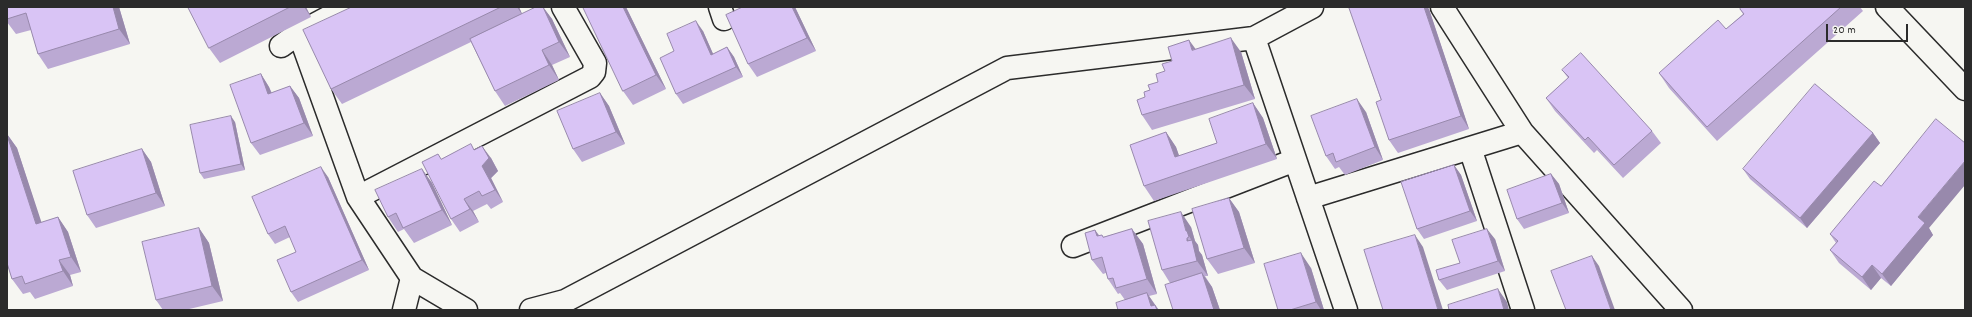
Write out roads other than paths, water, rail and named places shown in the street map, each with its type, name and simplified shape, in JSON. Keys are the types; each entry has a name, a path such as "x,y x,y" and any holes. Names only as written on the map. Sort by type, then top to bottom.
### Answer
{"street":[{"path":"281,46 299,33 348,7"},
{"path":"358,197 590,76 594,72 595,63 563,7"},
{"path":"531,310 565,301 1007,68 1254,38 1312,7"},
{"path":"1442,7 1522,132 1681,310"},
{"path":"1887,7 1965,89"},
{"path":"299,33 358,197 412,278 466,310"},
{"path":"1254,38 1346,310"},
{"path":"1308,198 1522,132"},
{"path":"1470,148 1523,310"},
{"path":"1072,246 1296,160"},
{"path":"404,310 412,278"}]}
